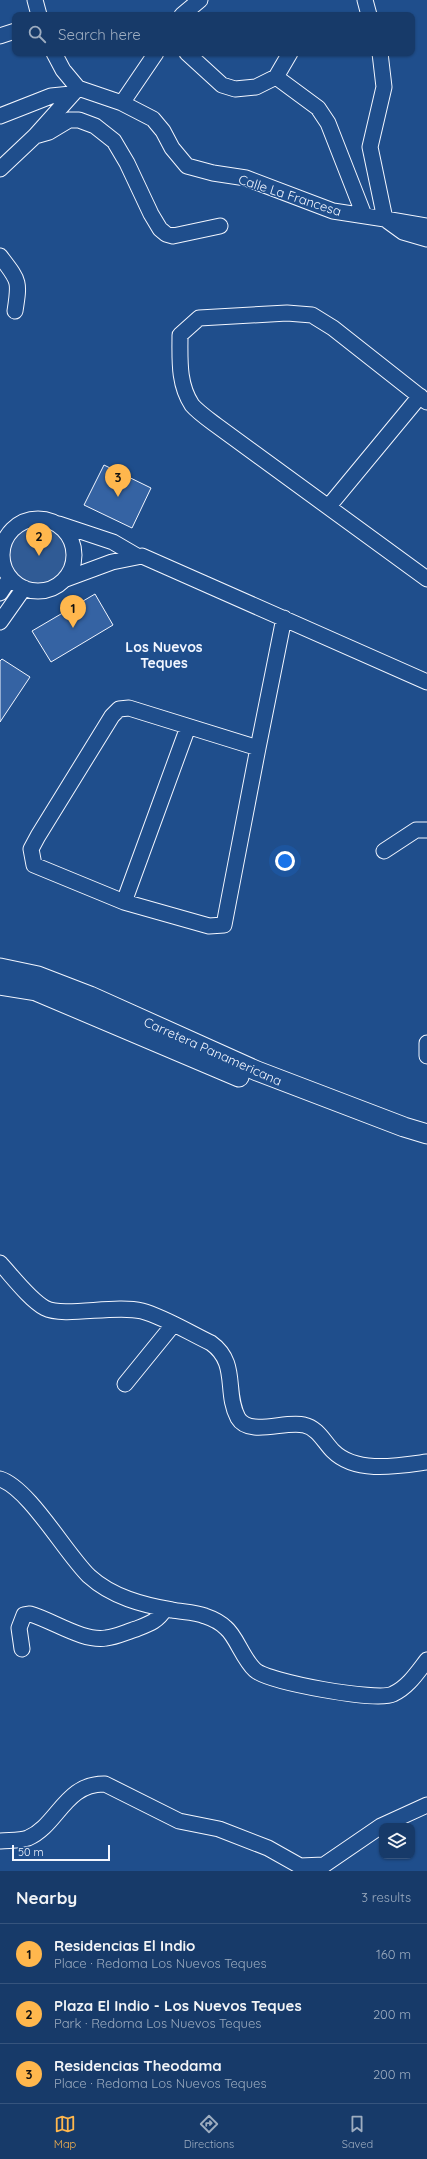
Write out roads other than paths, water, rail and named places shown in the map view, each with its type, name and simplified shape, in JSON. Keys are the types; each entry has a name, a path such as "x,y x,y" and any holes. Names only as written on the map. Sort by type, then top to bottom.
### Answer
{"main road":[{"name":"Carretera Panamericana","path":"0,968 38,976 90,996 257,1071 404,1127 427,1134"},
{"name":"Carretera Panamericana","path":"0,985 36,991 251,1082 400,1139 427,1146"}],"street":[{"path":"35,0 37,12"},
{"path":"186,12 200,0"},
{"path":"365,0 368,12"},
{"path":"0,36 12,32"},
{"path":"56,56 74,91"},
{"path":"122,103 154,56"},
{"path":"190,56 222,85 235,89 256,86 276,77 288,56"},
{"path":"380,56 384,86 370,147 385,219 427,226"},
{"path":"276,77 318,108 328,123 364,215"},
{"path":"0,116 51,96 74,91"},
{"path":"0,169 35,136 74,91"},
{"name":"Calle La Francesa","path":"74,91 122,103 152,119 163,131 172,148 187,166 213,173 246,178 333,211 385,219 403,232 427,239"},
{"path":"35,136 49,132 69,120 79,120 95,126 114,141 127,163 151,214 166,234 173,236 220,226"},
{"path":"0,256 19,284 15,311"},
{"path":"329,506 424,399 333,328 312,315 287,313 199,318 180,335 180,374 185,391 193,406 216,425 427,579"},
{"path":"0,532 25,520 37,518 48,520 113,542 137,556 284,618 427,682"},
{"path":"25,520 15,526 7,534 2,545 1,557 4,568 10,578 24,588 35,591 47,590 58,586 66,579 112,562 137,556"},
{"path":"56,523 67,532 74,549 74,563 66,579"},
{"path":"0,593 10,578"},
{"path":"0,622 24,588"},
{"path":"258,748 129,708 119,709 112,716 31,850 34,865 124,902 209,926 224,925 284,618"},
{"path":"124,902 188,727"},
{"path":"384,851 416,830 427,830"},
{"path":"427,1043 427,1056"},
{"path":"0,1263 46,1308 57,1312 119,1308 142,1311 211,1343 221,1350 226,1360 234,1405 238,1418 246,1426 258,1428 304,1425 316,1430 334,1452 348,1461 368,1466 427,1462"},
{"path":"125,1384 173,1325"},
{"path":"0,1479 7,1481 30,1503 90,1576 121,1597 165,1609 204,1616 226,1628 243,1655 256,1671 282,1682 359,1695 392,1695 412,1681 427,1660"},
{"path":"22,1649 19,1628 24,1615 30,1614 74,1632 96,1638 106,1638 150,1624 159,1618 165,1609"},
{"path":"0,1841 28,1838 43,1827 69,1798 92,1784 105,1784 179,1821 219,1829 268,1848 300,1866 313,1867 324,1865 381,1826 427,1805"}],"place":[{"name":"Residencias Theodama","path":"118,497"},
{"name":"Plaza El Indio - Los Nuevos Teques","path":"39,556"},
{"name":"Residencias El Indio","path":"73,628"}],"district":[{"name":"Los Nuevos Teques","path":"164,656"}]}
